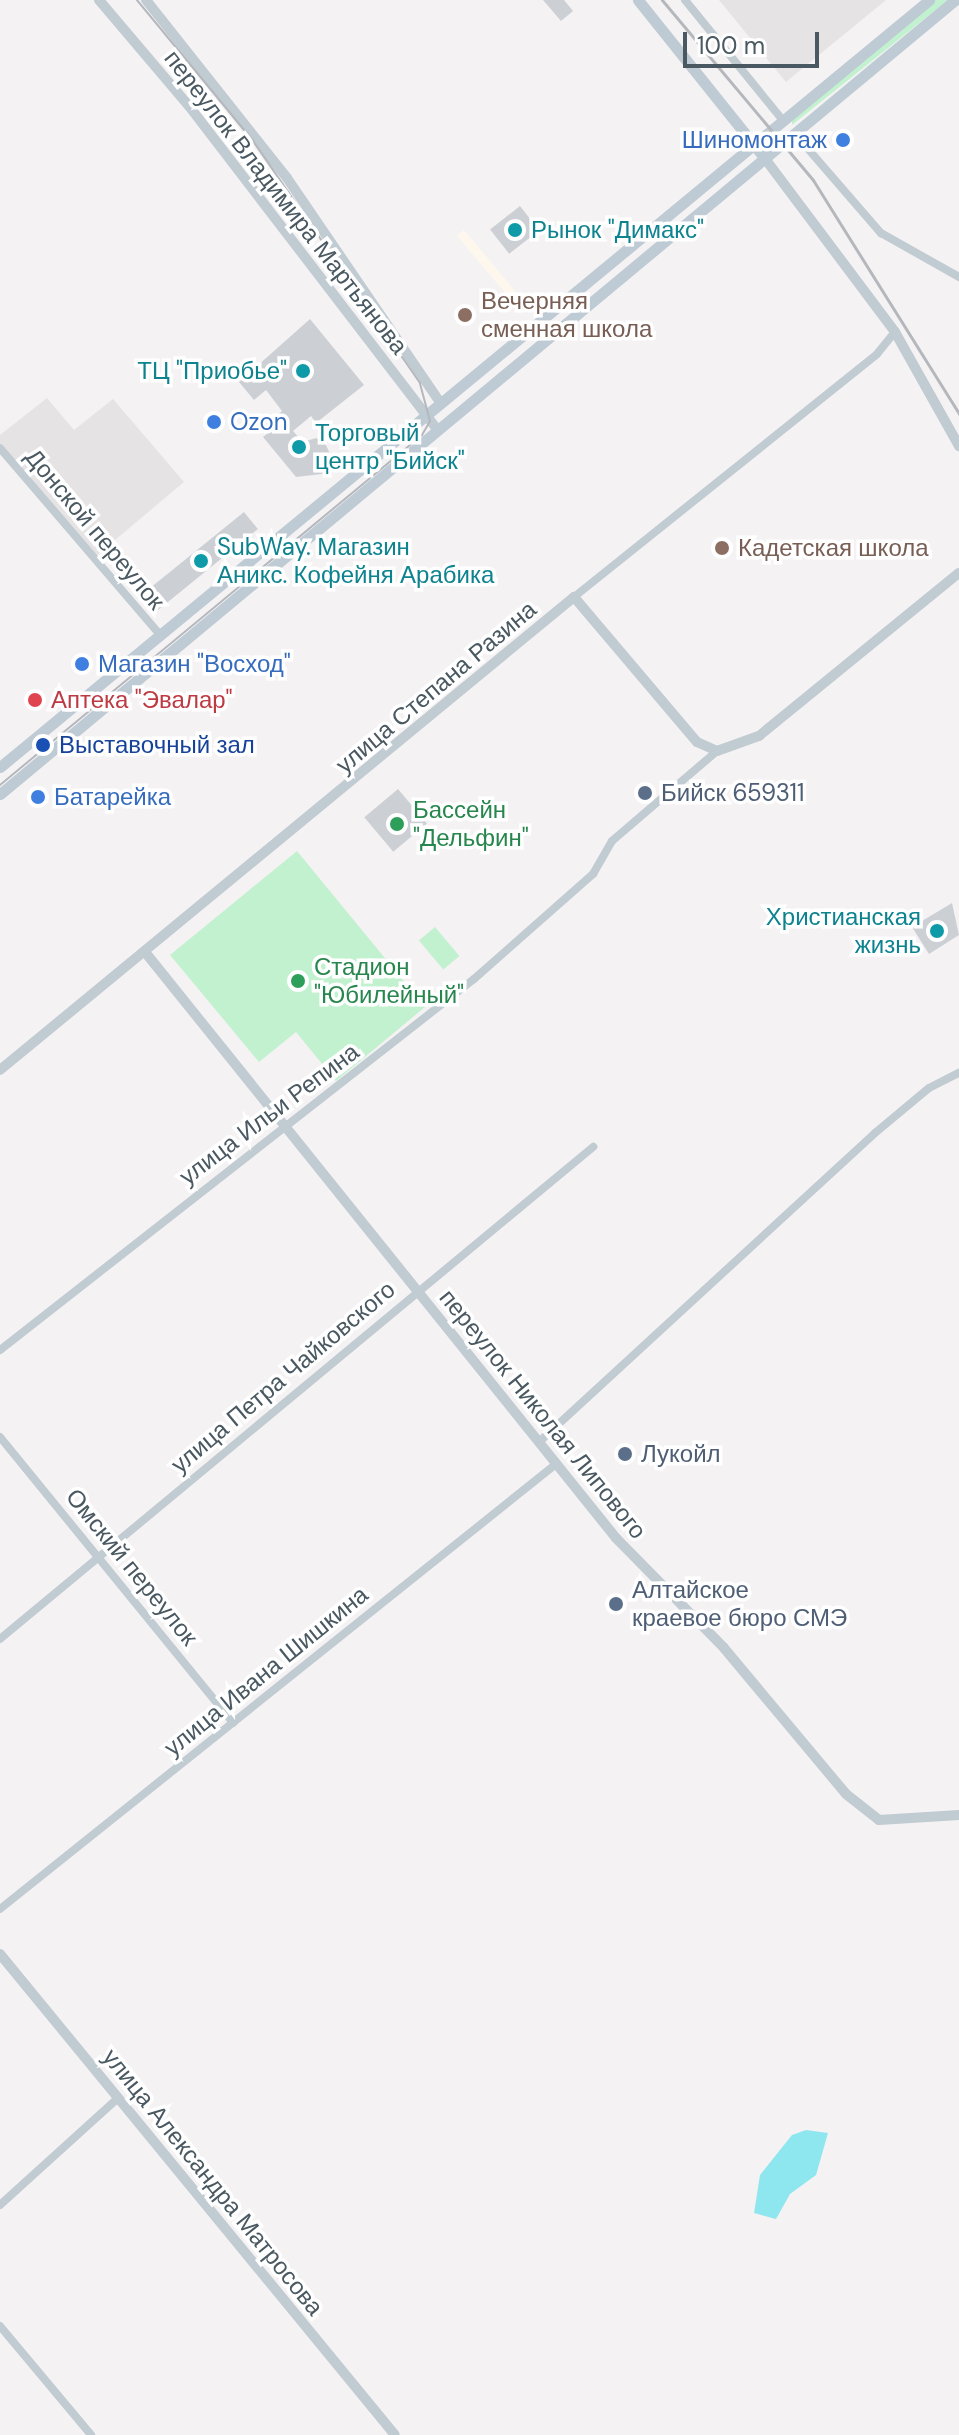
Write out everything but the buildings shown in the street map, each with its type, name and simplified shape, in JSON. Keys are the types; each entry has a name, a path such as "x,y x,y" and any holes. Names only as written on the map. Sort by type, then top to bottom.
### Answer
{"main road":[{"path":"638,0 766,160"},
{"path":"0,767 756,146 929,0"},
{"path":"0,794 699,216 955,0"},
{"path":"689,201 699,216"},
{"path":"542,321 553,336"}],"street":[{"name":"переулок Владимира Мартьянова","path":"99,0 438,430"},
{"path":"146,0 253,132 441,404"},
{"path":"685,0 784,122 881,233 959,277"},
{"path":"766,160 895,332 959,446"},
{"name":"улица Степана Разина","path":"0,1070 574,597 877,354 895,332"},
{"name":"Донской переулок","path":"0,448 160,635"},
{"name":"улица Ильи Репина","path":"0,1350 194,1193 285,1130 474,979 593,874 612,841 717,751 759,736 959,573"},
{"path":"574,597 697,742 717,751"},
{"name":"переулок Николая Липового","path":"145,952 556,1464 862,1809 897,1822 959,1815"},
{"path":"539,1442 885,1124 959,1073"},
{"name":"улица Петра Чайковского","path":"0,1639 593,1147"},
{"name":"Омский переулок","path":"0,1437 233,1723"},
{"name":"улица Ивана Шишкина","path":"0,1909 556,1464"},
{"name":"улица Александра Матросова","path":"0,1954 395,2435"},
{"path":"0,2205 118,2098"},
{"path":"0,2326 91,2435"}],"shaded area":[{"path":"719,0 886,0 786,82"},
{"path":"464,230 520,297 513,302 457,236"},
{"path":"47,398 74,430 113,399 184,482 96,556 0,443 0,435"}],"green space":[{"path":"934,0 948,0 792,125 792,120"},
{"name":"Стадион \"Юбилейный\"","path":"297,851 425,1007 336,1081 296,1032 259,1062 170,955"},
{"path":"435,927 459,956 443,970 419,940"}],"water":[{"path":"806,2130 828,2133 816,2175 790,2194 776,2219 754,2213 760,2175 792,2135"}],"tram line":[{"path":"0,785 422,435 430,421 420,383 254,142 137,0"}],"railway":[{"path":"662,0 813,180 959,414"}],"place":[{"name":"Шиномонтаж","path":"843,140"},
{"name":"Рынок \"Димакс\"","path":"515,230"},
{"name":"Вечерняя сменная школа","path":"465,315"},
{"name":"ТЦ \"Приобье\"","path":"303,371"},
{"name":"Ozon","path":"214,422"},
{"name":"Торговый центр \"Бийск\"","path":"299,447"},
{"name":"Кадетская школа","path":"722,548"},
{"name":"SubWay. Магазин Аникс. Кофейня Арабика","path":"201,561"},
{"name":"Магазин \"Восход\"","path":"82,664"},
{"name":"Аптека \"Эвалар\"","path":"35,700"},
{"name":"Выставочный зал","path":"43,745"},
{"name":"Бийск 659311","path":"645,793"},
{"name":"Батарейка","path":"38,797"},
{"name":"Бассейн \"Дельфин\"","path":"397,824"},
{"name":"Христианская жизнь","path":"937,931"},
{"name":"Стадион \"Юбилейный\"","path":"298,981"},
{"name":"Лукойл","path":"625,1454"},
{"name":"Алтайское краевое бюро СМЭ","path":"616,1604"}]}
